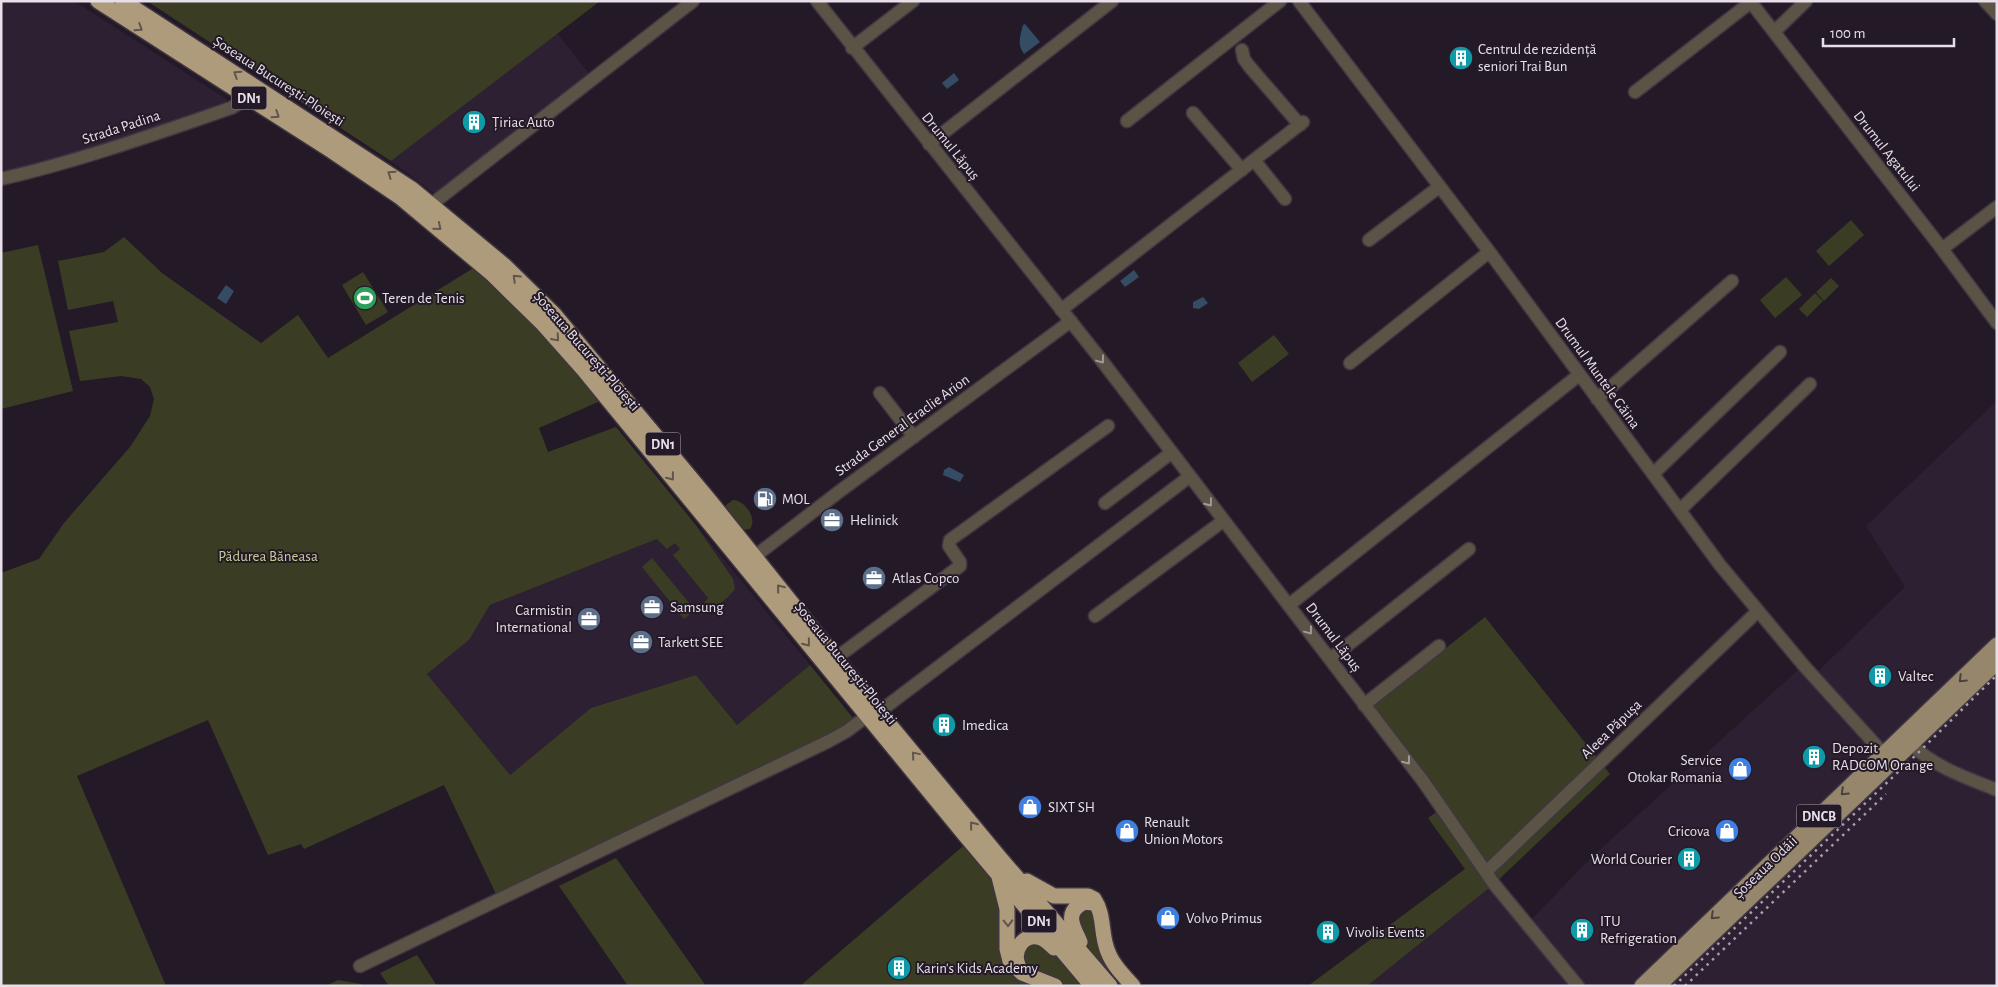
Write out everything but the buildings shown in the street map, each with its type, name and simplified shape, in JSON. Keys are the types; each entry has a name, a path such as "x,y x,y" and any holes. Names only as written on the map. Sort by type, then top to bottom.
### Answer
{"highway":[{"name":"Șoseaua București-Ploiești","path":"98,1 400,197 480,264 543,324 589,376 1099,983"},
{"name":"Șoseaua București-Ploiești","path":"123,1 383,168 432,204 505,266 554,314 595,362 836,658 873,714"},
{"path":"1055,986 1022,973 1014,966 1008,956 1005,873 1049,894 1066,897 1088,896 1094,899 1102,916 1104,940 1110,956 1133,986"},
{"path":"1083,964 1071,915 1073,910 1081,903 1090,902 1098,906"},
{"path":"1022,973 1016,961 1016,950 1022,942 1031,937 1040,938 1048,942 1083,964"}],"main road":[{"name":"Șoseaua Odăii","path":"1642,986 1997,646"},
{"name":"Șoseaua Odăii","path":"1658,986 1997,662"}],"street":[{"path":"432,204 693,1"},
{"name":"Drumul Lăpuș","path":"817,1 852,48 1070,321 1330,658 1423,782 1486,872 1526,924 1578,986"},
{"path":"852,48 913,1"},
{"path":"929,144 1112,1"},
{"path":"1127,121 1280,1"},
{"name":"Drumul Muntele Găina","path":"1299,1 1489,252 1720,565 1805,667 1884,754"},
{"path":"1774,32 1806,1"},
{"path":"1985,1 1997,14"},
{"path":"1635,92 1750,2"},
{"name":"Drumul Agatului","path":"1750,2 1942,249 1997,323"},
{"path":"1061,310 1301,124 1249,66 1244,59 1242,50"},
{"name":"Strada Padina","path":"1,179 94,154 230,108 248,98"},
{"path":"1193,112 1242,170"},
{"path":"1254,160 1285,199"},
{"path":"1368,240 1439,187"},
{"path":"1942,249 1997,207"},
{"path":"1350,363 1489,252"},
{"path":"1597,399 1732,281"},
{"name":"Strada General Eraclie Arion","path":"754,557 1070,321"},
{"path":"1653,474 1780,352"},
{"path":"1289,605 1579,375"},
{"path":"1680,510 1810,384"},
{"path":"880,393 914,437"},
{"name":"Șoseaua București-Ploiești","path":"836,658 960,566 960,562 949,546 950,540 1108,426"},
{"path":"1105,503 1171,453"},
{"name":"Șoseaua București-Ploiești","path":"873,714 1189,477"},
{"path":"1095,616 1223,521"},
{"path":"1330,658 1470,549"},
{"name":"Aleea Păpușa","path":"1486,872 1758,611"},
{"path":"1364,705 1439,646"},
{"path":"360,966 828,742 873,714"},
{"path":"1912,744 1925,756 1938,764 1997,790"}],"shaded area":[{"path":"1,1 74,1 226,99 231,108 1,179"},
{"path":"557,33 593,79 438,196 391,161"},
{"path":"1997,401 1997,986 1367,986 1494,884 1527,924 1594,855 1798,670 1808,681 1905,587 1866,526"},
{"path":"695,524 810,665 737,725 696,675 591,708 510,775 427,674 469,640 490,605"}],"green space":[{"path":"147,1 600,1 391,161"},
{"path":"1851,220 1864,235 1829,266 1816,251"},
{"name":"Pădurea Băneasa","path":"124,237 162,273 261,343 298,315 328,358 480,264 607,398 539,428 548,452 616,427 695,524 733,579 735,589 721,603 712,606 704,603 708,598 673,555 680,549 675,543 667,549 657,539 490,605 469,640 427,674 510,775 591,708 696,675 737,725 810,665 853,718 843,728 497,896 444,785 304,849 301,844 268,855 208,720 77,776 166,986 1,986 1,573 39,559 64,523 130,447 150,416 154,399 150,387 141,379 121,376 80,381 69,331 118,322 113,301 68,310 58,261 104,252"},
{"path":"38,245 73,391 1,409 1,253"},
{"name":"Teren de Tenis","path":"363,272 388,312 366,325 342,285"},
{"path":"1786,277 1802,295 1775,318 1760,300"},
{"path":"1831,278 1839,286 1824,301 1816,292"},
{"path":"1815,293 1823,301 1807,317 1799,309"},
{"path":"1274,335 1289,354 1252,382 1238,363"},
{"path":"733,500 741,503 749,510 752,520 750,529 743,530 726,508 726,505"},
{"path":"652,558 695,610 684,619 642,567"},
{"path":"1485,617 1610,774 1494,884 1367,986 1308,986 1465,869 1428,818 1442,808 1368,710"},
{"path":"969,841 999,876 1016,961 1035,937 1092,986 800,986"},
{"path":"616,858 706,986 628,986 559,886"},
{"path":"1091,902 1104,940 1133,986 1110,986 1089,959 1071,915"},
{"path":"417,955 437,986 389,986 380,973"},
{"path":"338,980 361,984 363,986 326,986"}],"water":[{"path":"1025,24 1040,42 1024,54 1020,47 1020,40 1023,25"},
{"path":"954,73 959,80 947,89 942,83"},
{"path":"1134,270 1139,277 1125,287 1120,281"},
{"path":"226,285 234,291 226,304 217,298"},
{"path":"1203,297 1208,303 1199,309 1193,308 1193,302"},
{"path":"949,467 964,475 960,482 943,475 944,470"}],"railway":[{"path":"1674,986 1997,675"},
{"path":"1685,986 1886,794"}],"place":[{"name":"Centrul de rezidență seniori Trai Bun","path":"1461,58"},
{"name":"Țiriac Auto","path":"474,122"},
{"name":"Teren de Tenis","path":"365,298"},
{"name":"MOL","path":"765,499"},
{"name":"Helinick","path":"832,520"},
{"name":"Atlas Copco","path":"874,578"},
{"name":"Samsung","path":"652,607"},
{"name":"Carmistin International","path":"589,619"},
{"name":"Tarkett SEE","path":"641,642"},
{"name":"Valtec","path":"1880,676"},
{"name":"Imedica","path":"944,725"},
{"name":"Depozit RADCOM Orange","path":"1814,757"},
{"name":"Service Otokar Romania","path":"1740,769"},
{"name":"SIXT SH","path":"1030,807"},
{"name":"Renault Union Motors","path":"1127,831"},
{"name":"Cricova","path":"1727,831"},
{"name":"World Courier","path":"1689,859"},
{"name":"Volvo Primus","path":"1168,918"},
{"name":"ITU Refrigeration","path":"1582,930"},
{"name":"Vivolis Events","path":"1328,932"},
{"name":"Karin's Kids Academy","path":"899,968"}]}
